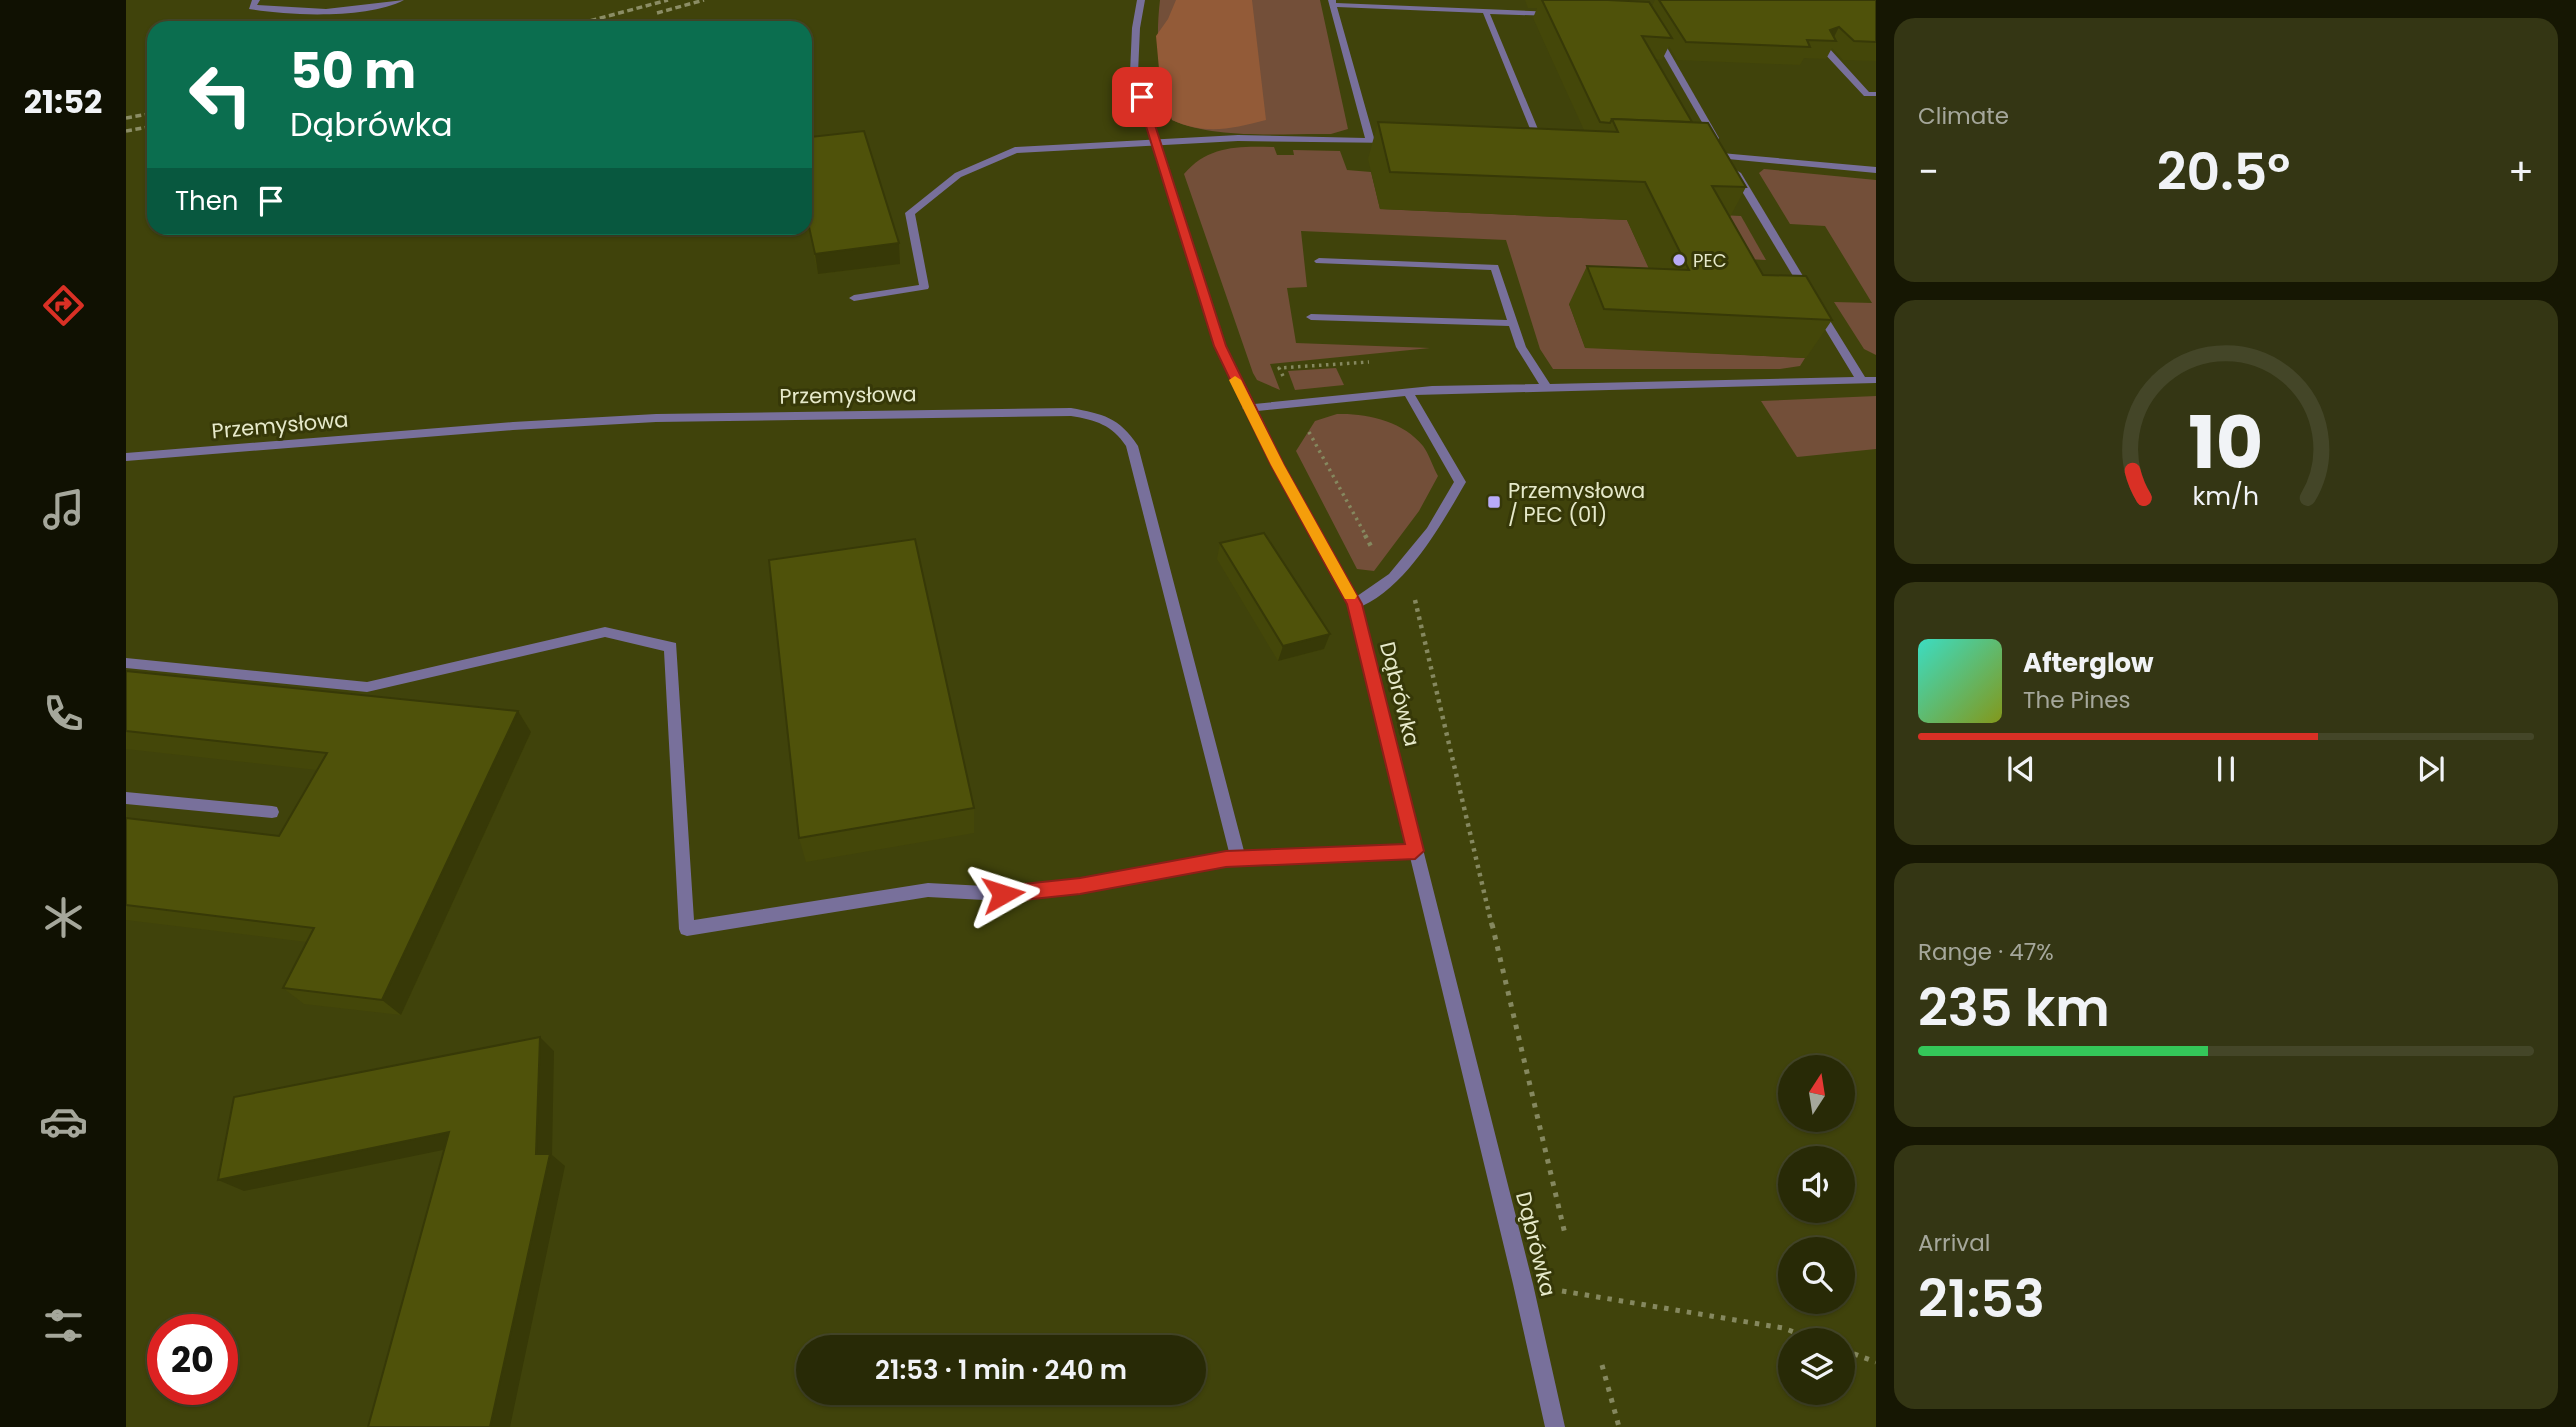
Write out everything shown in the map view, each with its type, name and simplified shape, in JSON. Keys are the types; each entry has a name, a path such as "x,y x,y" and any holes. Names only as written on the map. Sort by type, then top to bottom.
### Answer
{"street":[{"path":"256,0 253,7 291,13 374,8 400,0"},
{"name":"Dąbrówka","path":"1141,0 1136,28 1134,72 1220,346 1248,408 1355,604 1523,1284 1555,1427"},
{"path":"1370,140 1332,2 1565,14"},
{"path":"1485,10 1542,147"},
{"path":"1652,29 1861,380"},
{"path":"1826,50 1867,94 1876,94"},
{"path":"854,298 924,287 910,214 958,175 1015,150 1156,145 1238,138 1409,141"},
{"path":"1528,146 1555,148"},
{"path":"1699,154 1876,170"},
{"path":"1850,168 1876,160"},
{"path":"1319,261 1495,267 1521,348 1546,386"},
{"path":"1311,317 1513,323"},
{"path":"1248,408 1408,392 1546,386 1876,380"},
{"path":"1355,604 1394,577 1431,531 1461,482 1408,392"},
{"name":"Przemysłowa","path":"126,457 513,426 656,418 1071,412 1101,417 1120,427 1132,446 1238,858"},
{"path":"126,663 367,687 606,632 671,648 687,929 928,890 1003,894 1080,886 1238,858 1415,851"},
{"path":"126,798 272,812"}],"path":[{"path":"1294,403 1380,563 1413,602 1565,1234"},
{"path":"1413,602 1421,590"},
{"path":"1523,1284 1783,1328"},
{"path":"1855,1354 1876,1362"},
{"path":"1602,1365 1619,1427"}],"shaded area":[{"path":"126,0 1876,0 1876,1427 126,1427"},
{"path":"1160,0 1320,0 1348,129 1331,134 1229,133 1172,120 1159,60"},
{"path":"1176,0 1252,0 1266,120 1242,126 1207,129 1172,120 1160,80 1156,36 1168,19"},
{"path":"1237,147 1274,147 1277,155 1294,155 1293,150 1340,151 1347,170 1371,172 1380,209 1627,220 1668,309 1569,304 1585,347 1805,358 1800,366 1780,369 1553,369 1540,349 1506,240 1301,231 1307,287 1287,288 1296,343 1430,348 1270,364 1280,390 1257,380 1253,373 1184,174 1193,164 1214,152"},
{"path":"1764,169 1876,180 1876,355 1864,349 1834,302 1872,303 1825,226 1790,224 1759,173"},
{"path":"1720,215 1741,216 1766,260 1710,257"},
{"path":"1336,368 1344,385 1295,390 1288,371"},
{"path":"1876,396 1876,449 1797,457 1761,401"},
{"path":"1337,414 1372,417 1405,430 1423,446 1438,476 1419,511 1374,571 1357,569 1296,451 1315,421"}],"building":[{"path":"1542,0 1649,2 1672,38 1642,36 1692,122 1612,119 1610,123 1600,122"},
{"path":"1659,0 1876,0 1876,42 1854,41 1839,27 1830,30 1836,41 1807,40 1810,47 1686,42"},
{"path":"1612,119 1708,123 1746,187 1712,186 1763,275 1806,276 1832,320 1604,309 1587,266 1689,270 1645,182 1390,172 1378,122 1618,132"},
{"path":"864,131 899,243 815,254 811,235 812,137"},
{"path":"1264,533 1330,634 1283,646 1220,543"},
{"path":"915,539 974,808 799,838 769,560"},
{"path":"126,671 518,711 382,1000 283,988 314,928 126,905 126,818 279,836 327,753 126,731"},
{"path":"540,1037 536,1154 550,1154 490,1427 368,1427 449,1132 218,1180 234,1097"}],"railway":[{"path":"589,21 668,0"},
{"path":"657,13 704,0"},
{"path":"126,118 147,114"},
{"path":"126,131 147,127"}],"slow traffic":[{"path":"1235,380 1350,596"}],"place":[{"name":"PEC","path":"1679,260"},
{"name":"Przemysłowa / PEC (01)","path":"1494,502"}],"route":[{"path":"1003,894 1080,886 1226,859 1415,851 1355,604 1248,408 1220,346 1142,97"}]}
